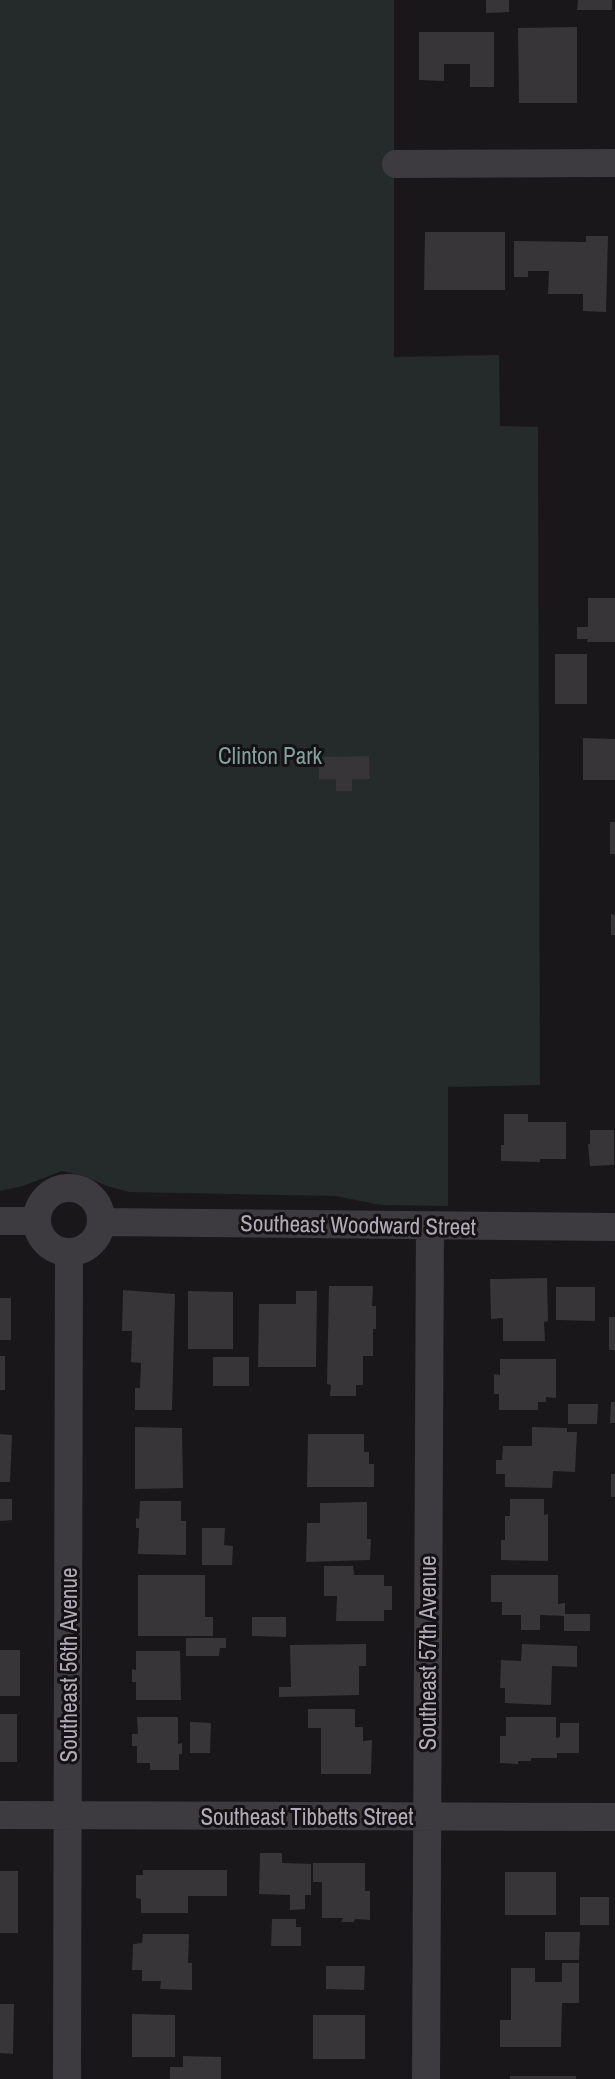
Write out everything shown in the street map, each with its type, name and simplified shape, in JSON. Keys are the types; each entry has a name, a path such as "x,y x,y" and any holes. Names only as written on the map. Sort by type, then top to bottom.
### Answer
{"street":[{"path":"396,164 615,163"},
{"path":"61,1188 73,1188 85,1191 94,1199 100,1210 101,1222 94,1240 84,1248 69,1252 47,1243 40,1233 38,1209 44,1199 61,1188"},
{"path":"0,1221 37,1221"},
{"name":"Southeast Woodward Street","path":"101,1222 615,1227"},
{"name":"Southeast 57th Avenue","path":"426,2079 430,1226"},
{"name":"Southeast 56th Avenue","path":"67,2079 69,1252"},
{"name":"Southeast Tibbetts Street","path":"0,1815 428,1818 615,1816"}],"green space":[{"name":"Clinton Park","path":"0,0 394,0 394,357 499,355 500,426 538,427 540,1085 448,1087 448,1206 381,1205 335,1196 129,1192 62,1171 23,1186 0,1191"}],"building":[{"path":"486,0 509,0 509,12 486,13"},
{"path":"578,0 612,0 612,10 577,10"},
{"path":"577,27 577,103 519,103 518,28"},
{"path":"419,32 494,32 494,87 470,87 470,64 444,64 444,81 419,80"},
{"path":"425,232 505,232 505,290 424,290"},
{"path":"586,236 608,236 606,312 583,311 583,294 548,294 549,271 528,271 528,277 514,277 514,241 586,242"},
{"path":"588,598 615,598 615,642 587,642 588,639 577,639 577,627 588,627"},
{"path":"555,654 587,654 587,704 555,704"},
{"path":"583,738 615,739 615,780 583,780"},
{"path":"369,756 370,779 352,779 352,791 336,791 336,779 319,779 319,757"},
{"path":"610,822 615,822 615,854 610,854"},
{"path":"611,914 615,915 615,935 611,935"},
{"path":"504,1114 528,1114 528,1122 566,1122 566,1159 540,1159 540,1162 501,1161"},
{"path":"590,1130 614,1130 614,1165 590,1166"},
{"path":"547,1278 548,1321 544,1322 545,1341 503,1341 503,1318 491,1319 490,1279"},
{"path":"329,1286 373,1286 372,1306 376,1306 376,1329 373,1329 373,1356 363,1356 363,1385 356,1385 356,1396 330,1396 331,1385 327,1384"},
{"path":"556,1287 595,1287 595,1321 556,1320"},
{"path":"123,1290 175,1294 172,1410 135,1410 135,1388 140,1388 141,1363 131,1362 132,1331 122,1331"},
{"path":"188,1291 233,1292 233,1349 188,1349"},
{"path":"296,1291 317,1291 316,1367 258,1367 259,1304 296,1304"},
{"path":"0,1298 11,1298 11,1340 0,1340"},
{"path":"609,1317 615,1317 615,1350 609,1350"},
{"path":"0,1356 5,1356 5,1390 0,1390"},
{"path":"213,1357 249,1357 249,1386 213,1386"},
{"path":"500,1359 556,1359 556,1398 546,1397 546,1402 538,1402 538,1410 499,1410 499,1394 494,1394 494,1374 500,1375"},
{"path":"611,1402 615,1402 615,1423 610,1423"},
{"path":"568,1404 598,1404 597,1424 568,1424"},
{"path":"135,1427 182,1428 183,1488 135,1489"},
{"path":"532,1427 567,1428 567,1432 577,1432 575,1472 553,1471 552,1488 505,1487 505,1474 496,1474 496,1460 502,1460 503,1446 532,1446"},
{"path":"0,1434 12,1435 10,1482 0,1482"},
{"path":"308,1434 364,1434 364,1452 369,1452 369,1464 374,1464 374,1487 307,1487"},
{"path":"611,1474 615,1474 615,1497 611,1497"},
{"path":"0,1499 12,1499 12,1520 0,1521"},
{"path":"510,1499 544,1499 544,1515 548,1514 548,1561 501,1560 501,1540 505,1540 505,1516 510,1516"},
{"path":"140,1501 181,1501 181,1521 186,1521 186,1555 138,1554 139,1528 136,1528 136,1518 139,1519"},
{"path":"367,1502 370,1560 306,1562 307,1523 320,1523 320,1503"},
{"path":"202,1528 225,1528 224,1545 233,1546 232,1565 202,1565"},
{"path":"324,1566 353,1566 354,1575 384,1575 384,1586 392,1586 392,1610 384,1610 384,1621 336,1621 337,1596 324,1596"},
{"path":"138,1575 205,1575 205,1617 213,1617 213,1636 138,1636"},
{"path":"491,1575 558,1575 558,1604 565,1603 565,1614 590,1614 590,1631 564,1631 564,1616 540,1615 540,1630 521,1630 521,1615 502,1615 502,1602 491,1602"},
{"path":"252,1617 286,1617 286,1637 252,1636"},
{"path":"186,1638 226,1638 226,1648 220,1648 219,1656 186,1656"},
{"path":"366,1644 366,1666 359,1666 359,1695 279,1697 279,1687 291,1687 290,1645"},
{"path":"522,1644 577,1646 577,1667 552,1666 551,1705 505,1703 505,1688 500,1688 501,1660 521,1661"},
{"path":"0,1650 20,1650 20,1696 0,1696"},
{"path":"136,1651 180,1651 181,1700 136,1700 136,1682 132,1682 132,1669 136,1670"},
{"path":"308,1709 355,1709 355,1727 363,1727 363,1741 372,1740 371,1774 321,1774 321,1728 308,1728"},
{"path":"0,1714 17,1714 17,1762 0,1762"},
{"path":"137,1717 178,1717 178,1744 182,1743 179,1770 150,1770 150,1763 137,1763 137,1746 132,1746 132,1734 138,1734"},
{"path":"506,1717 556,1717 556,1738 560,1737 560,1723 579,1723 579,1753 557,1753 557,1758 531,1758 531,1761 518,1761 518,1764 500,1763 500,1736 506,1736"},
{"path":"190,1722 211,1723 210,1753 190,1753"},
{"path":"260,1853 282,1853 282,1863 311,1864 311,1895 305,1895 305,1909 290,1910 290,1895 259,1894"},
{"path":"313,1863 365,1863 365,1891 370,1891 370,1920 341,1922 343,1918 322,1918 322,1882 313,1882"},
{"path":"143,1870 227,1870 227,1896 188,1896 188,1913 141,1913 141,1899 136,1898 136,1875 143,1875"},
{"path":"0,1871 18,1871 18,1933 0,1933"},
{"path":"505,1872 556,1872 556,1915 505,1915"},
{"path":"580,1897 609,1897 609,1925 580,1925"},
{"path":"272,1919 296,1919 296,1927 301,1927 301,1946 271,1946"},
{"path":"545,1932 580,1932 579,1960 545,1960"},
{"path":"143,1934 189,1934 188,1963 192,1963 192,1990 160,1989 161,1981 142,1981 142,1970 132,1970 133,1944 142,1943"},
{"path":"562,1963 579,1963 579,2003 562,2003 561,2047 500,2047 500,2020 511,2020 511,1968 535,1968 535,1982 562,1982"},
{"path":"326,1966 365,1966 364,1990 326,1989"},
{"path":"0,2004 14,2004 13,2054 0,2053"},
{"path":"132,2014 175,2015 175,2057 132,2057"},
{"path":"313,2015 365,2015 365,2059 313,2059"},
{"path":"183,2056 221,2057 221,2079 170,2079 170,2067 183,2067"},
{"path":"510,2076 576,2076 576,2079 510,2079"}]}
